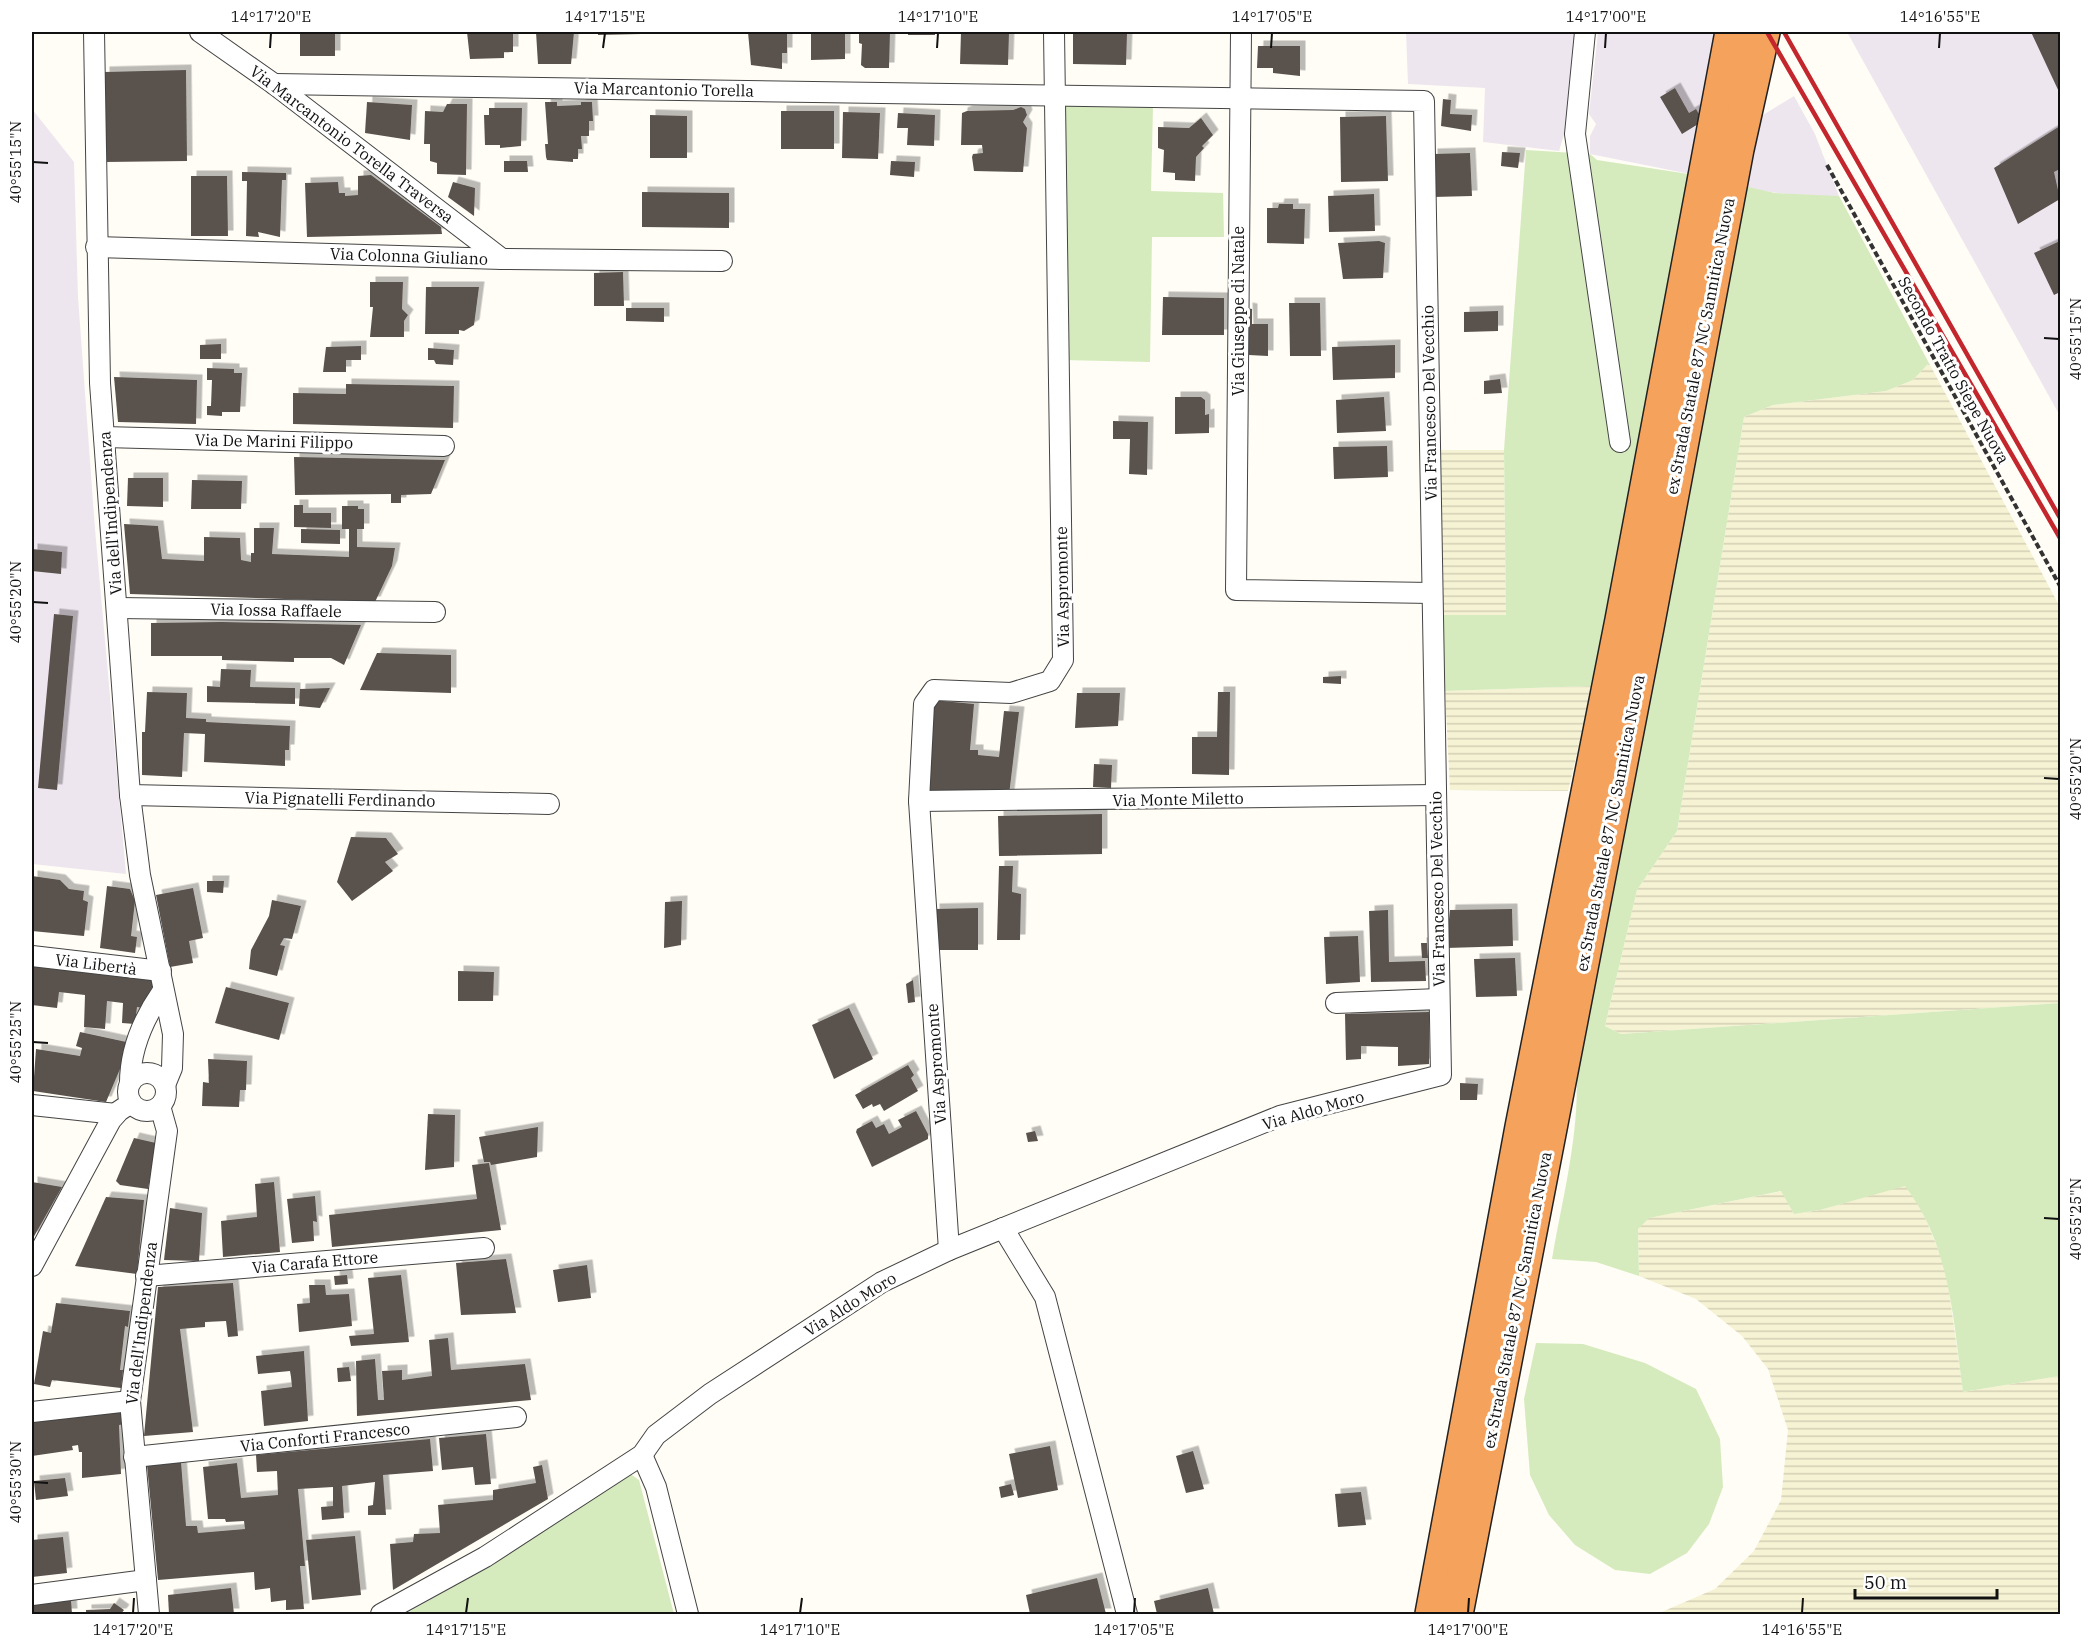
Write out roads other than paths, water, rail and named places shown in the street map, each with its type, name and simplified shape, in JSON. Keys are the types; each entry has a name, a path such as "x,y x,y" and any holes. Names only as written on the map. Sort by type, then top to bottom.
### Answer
{"highway":[{"name":"ex Strada Statale 87 NC Sannitica Nuova","path":"1456,1614 1635,624 1732,32"},
{"name":"ex Strada Statale 87 NC Sannitica Nuova","path":"1432,1614 1522,1127 1635,624 1763,32"}],"street":[{"name":"Via dell'Indipendenza","path":"94,32 96,247 104,437 130,795 140,875 161,971 162,992 170,1011 173,1034 172,1068 165,1085 165,1098 160,1106 167,1131 130,1401 149,1614"},
{"name":"Via Marcantonio Torella Traversa","path":"200,32 274,84 502,259"},
{"path":"1054,32 1054,94"},
{"name":"Via Giuseppe di Natale","path":"1241,32 1236,590 1432,593"},
{"path":"1585,32 1575,134 1620,442"},
{"name":"Via Marcantonio Torella","path":"274,84 1054,94"},
{"name":"Via Francesco Del Vecchio","path":"1054,94 1424,101 1441,1075"},
{"name":"Via Aspromonte","path":"949,1250 919,801 924,704 934,690 1011,693 1050,681 1063,660 1054,94"},
{"name":"Via Colonna Giuliano","path":"96,247 502,259 722,261"},
{"name":"Via De Marini Filippo","path":"104,437 444,446"},
{"name":"Via Iossa Raffaele","path":"117,608 435,612"},
{"name":"Via Pignatelli Ferdinando","path":"130,795 549,804"},
{"name":"Via Monte Miletto","path":"919,801 1436,795"},
{"name":"Via Libertà","path":"32,956 161,971"},
{"path":"32,1266 124,1108 130,1083 130,1067 139,1038 150,1010 162,992"},
{"path":"1336,1003 1439,999"},
{"path":"130,1083 139,1074 151,1073 162,1080 165,1085"},
{"name":"Via Aldo Moro","path":"381,1614 485,1557 642,1455 656,1435 710,1394 882,1282 949,1250 1280,1116 1441,1075"},
{"path":"32,1105 124,1108 145,1111 160,1106"},
{"path":"1003,1228 1045,1297 1127,1614"},
{"name":"Via Carafa Ettore","path":"146,1276 484,1248"},
{"path":"32,1412 130,1401"},
{"name":"Via Conforti Francesco","path":"134,1457 516,1417"},
{"path":"642,1455 656,1487 688,1614"},
{"path":"32,1595 146,1580"}],"railway":[{"path":"1767,32 2060,538"},
{"path":"1784,32 2060,518"}]}
